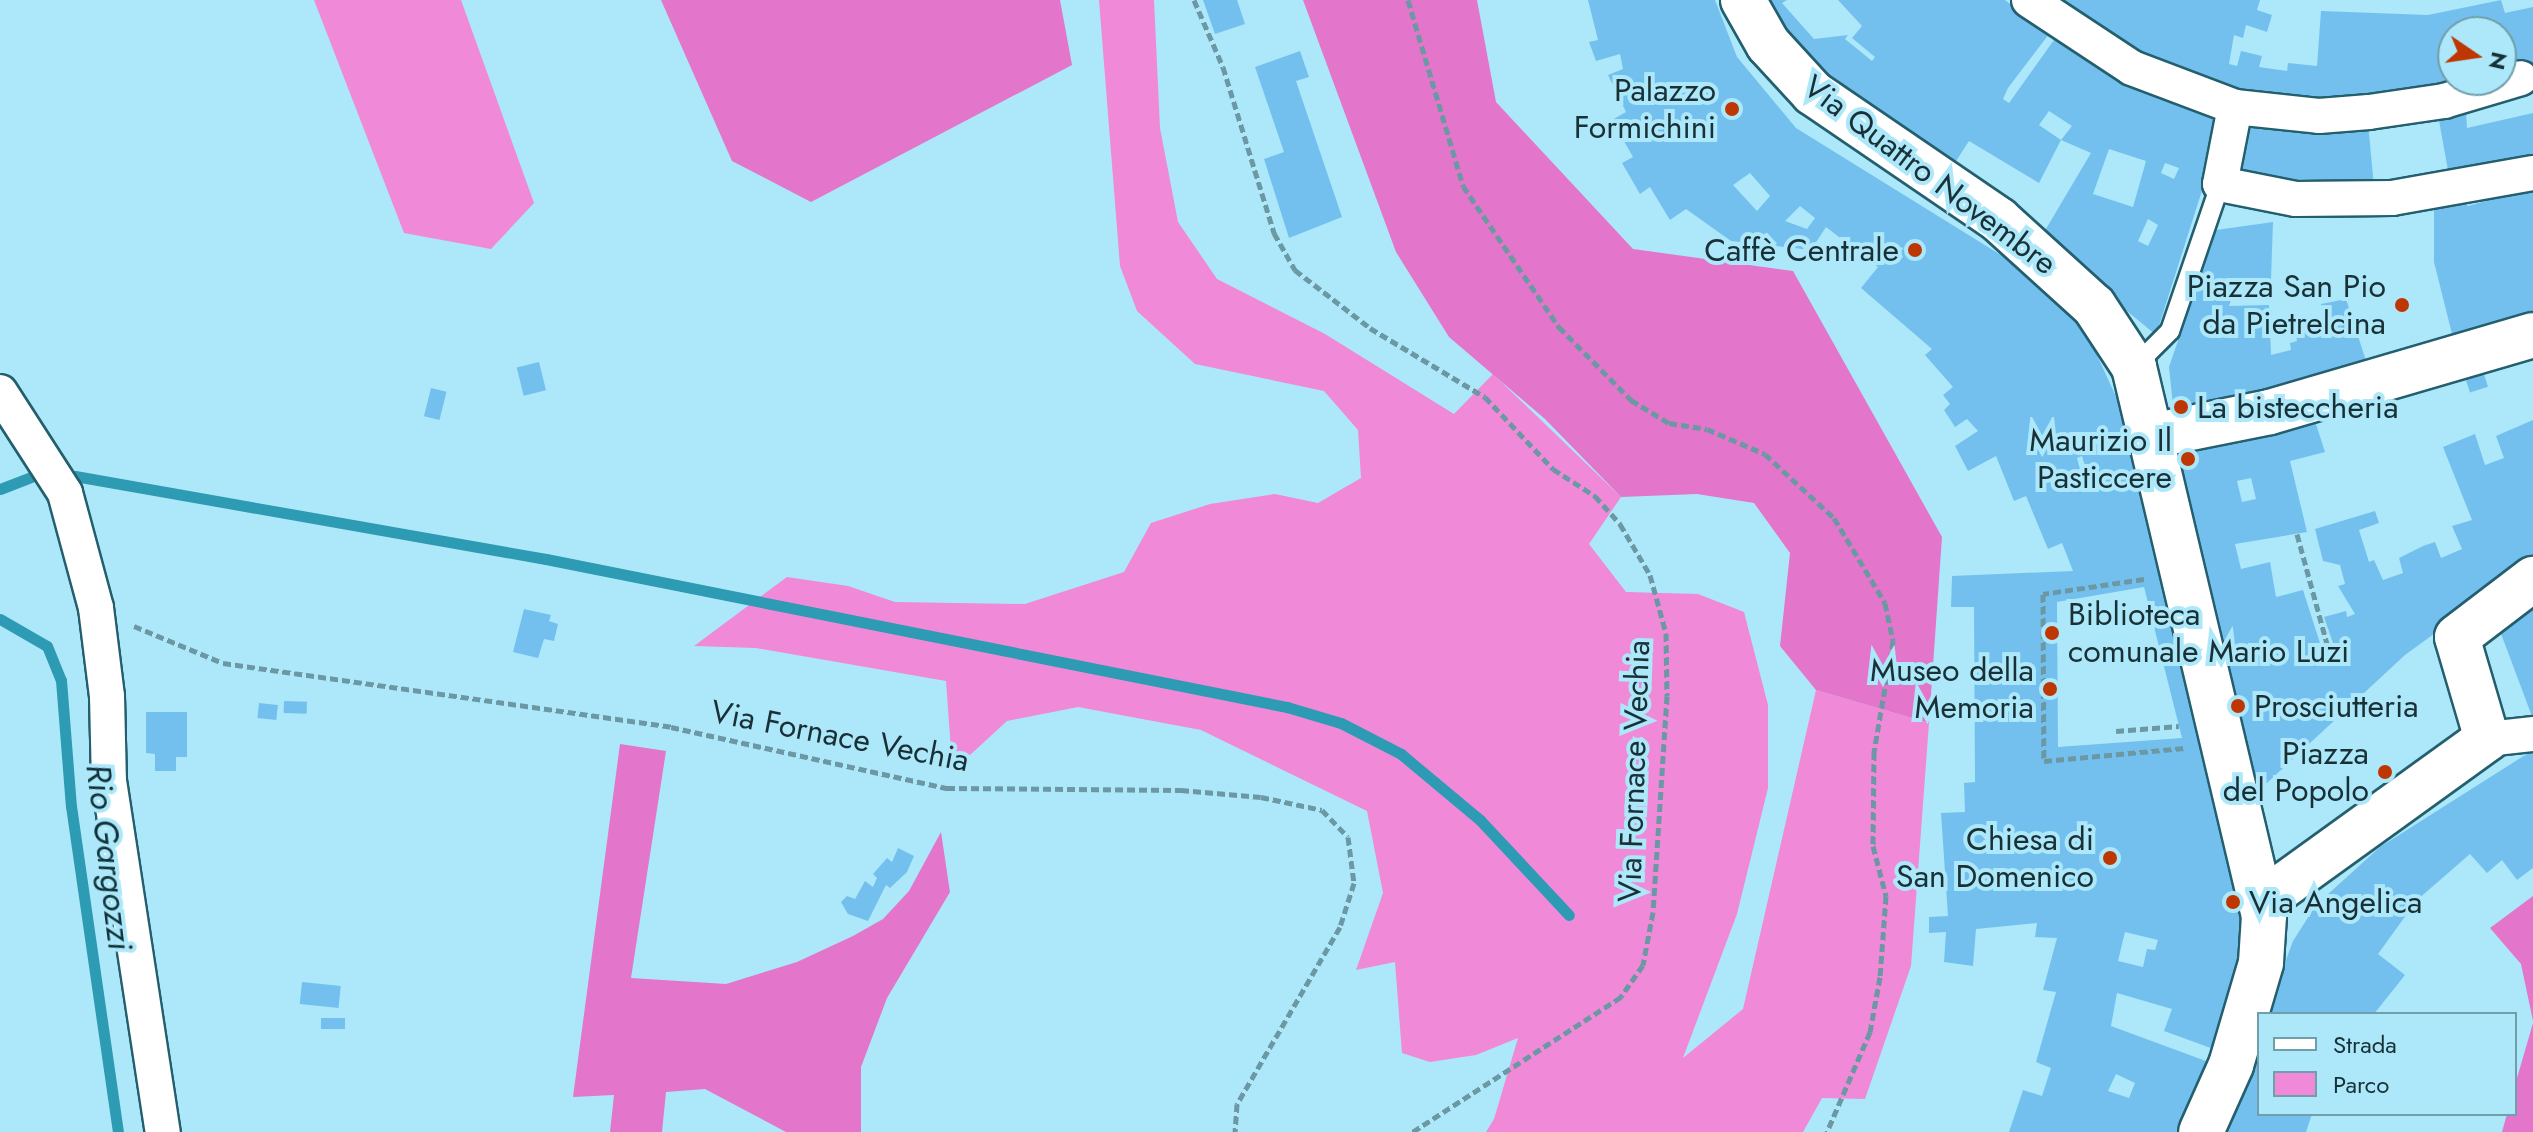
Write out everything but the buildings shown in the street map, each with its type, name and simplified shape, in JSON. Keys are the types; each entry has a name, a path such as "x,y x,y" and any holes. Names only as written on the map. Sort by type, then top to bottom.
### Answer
{"main road":[{"name":"Via Quattro Novembre","path":"1743,0 1768,44 1813,93 1999,220 2094,306 2134,367 2261,902 2261,963 2231,1065 2201,1132"},
{"path":"2151,436 2270,412 2533,335"},
{"path":"2261,902 2487,739 2457,637 2533,579"}],"street":[{"path":"2029,0 2132,68 2235,107 2319,116 2369,112 2444,101 2521,78"},
{"path":"2235,107 2218,189 2296,199 2392,198 2533,173"},
{"path":"0,392 65,493 96,608 107,696 109,781 163,1132"},
{"path":"2487,739 2533,734"}],"lane":[{"path":"2134,367 2170,331 2218,189"}],"path":[{"name":"Via Fornace Vechia","path":"1194,0 1223,67 1274,233 1295,270 1382,337 1485,397 1553,469 1595,496 1620,524 1650,575 1666,633 1667,696 1653,912 1643,965 1621,997 1412,1132"},
{"path":"1408,0 1463,186 1559,327 1631,400 1669,423 1707,429 1765,454 1834,518 1885,603 1893,641 1874,752 1873,846 1886,896 1880,977 1870,1032 1827,1132"},
{"path":"2297,534 2332,662"},
{"path":"2157,577 2043,594 2044,761 2198,747"},
{"name":"Via Fornace Vechia","path":"96,608 223,663 671,727 947,788 1181,790 1261,797 1322,810 1348,837 1354,883 1340,927 1237,1104 1235,1132"},
{"path":"2116,731 2193,725 2185,693 2211,691"}],"green space":[{"path":"314,0 461,0 534,203 491,249 404,233"},
{"path":"1099,0 1154,0 1160,128 1178,222 1217,279 1325,334 1454,414 1493,374 1621,497 1589,544 1626,592 1698,594 1744,612 1768,705 1768,788 1737,914 1683,1058 1743,1009 1816,690 1929,723 1911,966 1865,1099 1822,1098 1803,1132 1486,1132 1494,1119 1518,1038 1476,1055 1430,1062 1402,1053 1395,962 1356,970 1383,893 1367,811 1201,730 1078,707 1007,721 970,755 951,750 946,681 756,648 694,646 787,577 848,586 895,602 1025,604 1124,572 1151,523 1210,504 1275,494 1318,503 1361,478 1358,430 1324,391 1195,364 1137,311 1120,266"}],"shaded area":[{"path":"661,0 1060,0 1072,65 811,202 732,161"},
{"path":"1303,0 1477,0 1496,102 1633,249 1793,271 1942,537 1929,723 1816,690 1780,646 1790,553 1754,503 1697,494 1621,497 1545,419 1449,337 1396,252"},
{"path":"620,744 666,751 631,978 726,984 797,962 853,936 883,919 909,891 941,832 950,892 887,998 861,1067 861,1132 786,1132 705,1089 666,1092 662,1132 610,1132 614,1095 573,1097"},
{"path":"2533,896 2533,1021 2521,964 2490,928"},
{"path":"2533,1023 2533,1132 2502,1132 2506,1116 2517,1116 2517,1078"}],"waterway":[{"path":"75,476 546,559 1287,707 1341,723 1401,754 1480,820 1569,915"},
{"path":"0,489 31,477"},
{"name":"Rio Gargozzi","path":"0,619 47,646 61,680 71,806 118,1132"}],"place":[{"name":"Palazzo Formichini","path":"1732,109"},
{"name":"Caffè Centrale","path":"1915,250"},
{"name":"Piazza San Pio da Pietrelcina","path":"2402,305"},
{"name":"La bisteccheria","path":"2181,407"},
{"name":"Maurizio Il Pasticcere","path":"2188,459"},
{"name":"Biblioteca comunale Mario Luzi","path":"2052,633"},
{"name":"Museo della Memoria","path":"2050,689"},
{"name":"Prosciutteria","path":"2238,706"},
{"name":"Piazza del Popolo","path":"2385,772"},
{"name":"Chiesa di San Domenico","path":"2110,858"},
{"name":"Via Angelica","path":"2233,902"}]}
